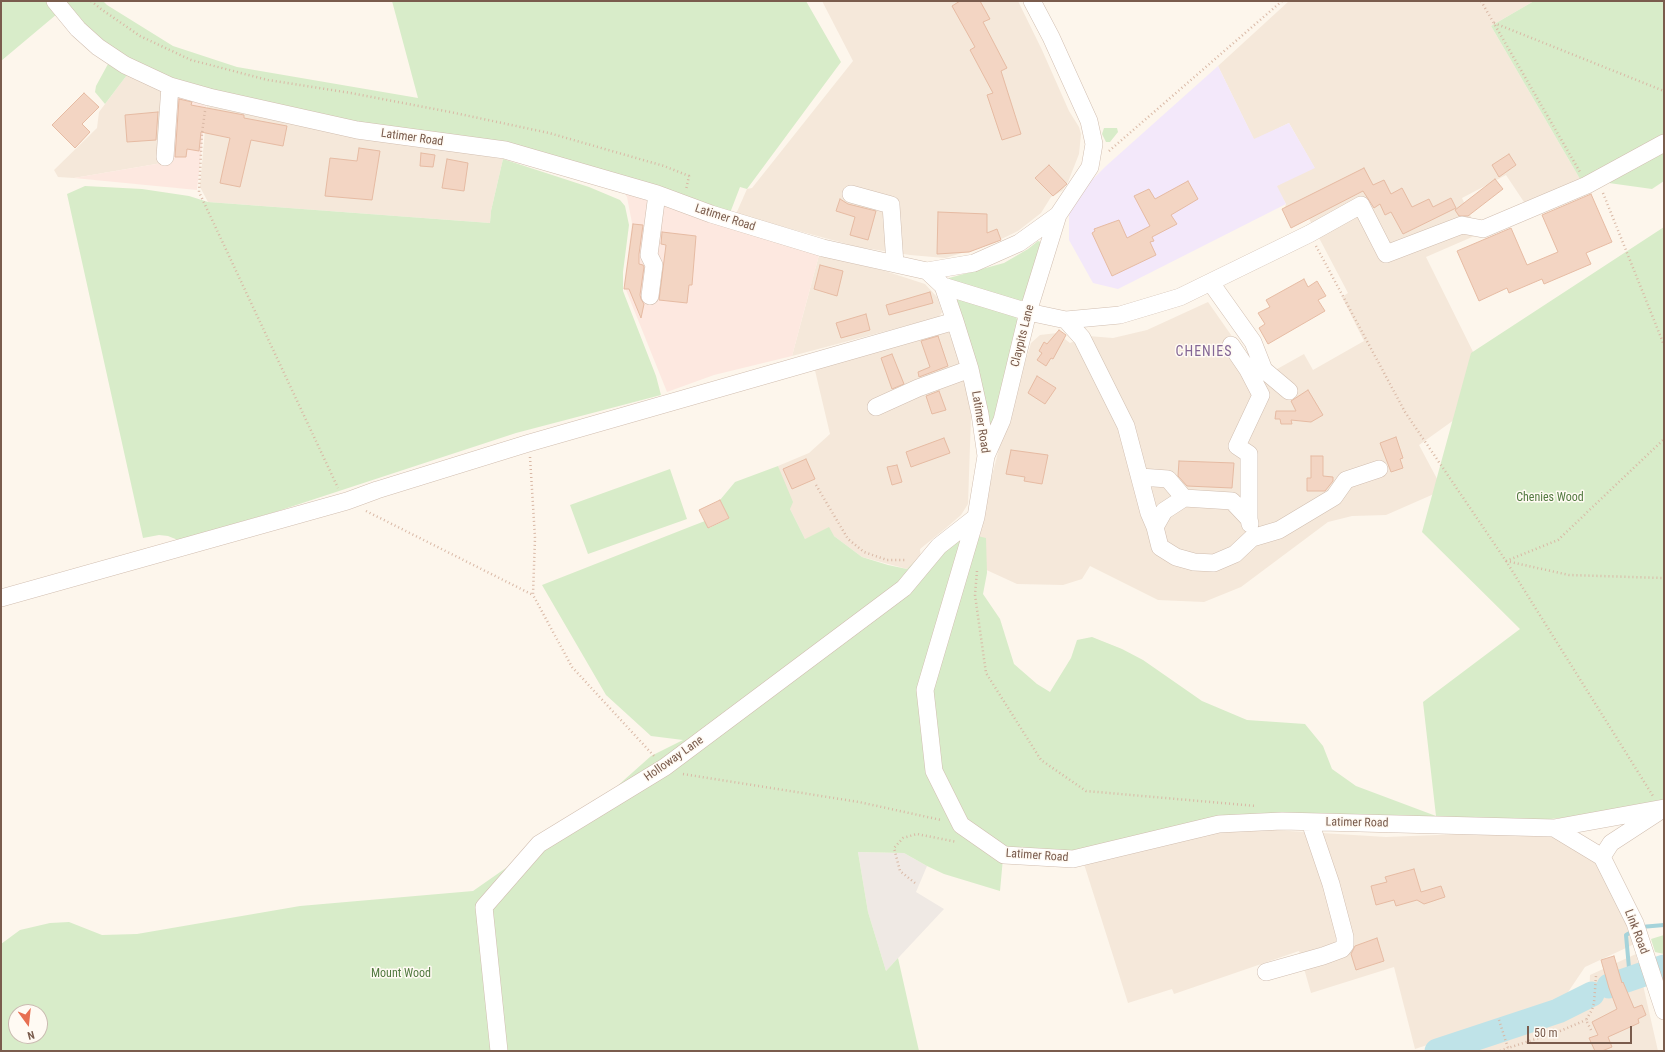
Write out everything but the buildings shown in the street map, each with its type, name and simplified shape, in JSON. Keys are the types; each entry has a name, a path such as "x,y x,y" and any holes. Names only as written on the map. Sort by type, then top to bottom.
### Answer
{"street":[{"name":"Latimer Road","path":"55,1 78,29 98,48 125,65 170,86 209,97 357,130 505,150 657,194 711,214 823,248 927,271 943,286 955,321 970,369 980,414 986,456 976,517 925,690 934,771 961,825 1004,855 1072,859 1219,824 1282,821 1554,828 1663,809"},
{"name":"Claypits Lane","path":"986,456 1002,420 1028,312 1058,215 1090,167 1094,144 1089,120 1051,37 1032,1"},
{"path":"165,157 170,86"},
{"path":"943,286 1028,312 1066,320 1120,315 1180,297 1211,283 1309,234 1361,205 1386,254 1462,225 1483,230 1587,185 1664,143"},
{"path":"650,296 654,265 649,255 657,194"},
{"path":"851,194 891,205 895,264"},
{"name":"Claypits Lane","path":"927,271 974,262 1019,243 1058,215"},
{"path":"1211,283 1253,342 1264,370 1289,391"},
{"path":"1066,320 1082,338 1126,426 1149,513 1155,527 1160,547 1176,557 1194,562 1214,563 1235,554 1252,538 1279,530 1334,498 1346,480 1379,469"},
{"path":"1,598 347,501 377,490 530,443 955,321"},
{"path":"1232,345 1248,370 1261,395 1237,446 1249,454 1249,519 1252,538"},
{"path":"876,407 918,388 970,369"},
{"path":"1140,477 1168,479 1184,498"},
{"path":"1155,527 1164,510 1184,498 1232,501 1249,519"},
{"name":"Holloway Lane","path":"500,1051 484,907 539,844 665,767 904,588 939,546 976,517"},
{"path":"1554,828 1602,857 1611,844 1663,809"},
{"path":"1266,972 1323,956 1342,949 1345,945 1345,937 1331,884 1310,822"},
{"name":"Link Road","path":"1602,857 1637,929 1664,1011"}],"path":[{"path":"91,1 100,10 140,36 191,60 214,67 268,80 447,111 550,133 664,166 689,176 681,203"},
{"path":"1108,152 1282,1"},
{"path":"1481,1 1587,185 1600,186 1664,345"},
{"path":"1493,23 1664,92"},
{"path":"209,97 205,108 202,133 199,192 336,483 347,501 533,595"},
{"path":"1309,234 1404,412 1506,561 1663,809"},
{"path":"1506,561 1558,540 1664,439"},
{"path":"530,443 535,538 533,595 572,668 665,767 670,771 859,802 961,825"},
{"path":"816,485 848,539 864,552 887,560 907,560 914,557"},
{"path":"1506,561 1569,575 1664,578"},
{"path":"978,565 975,595 986,673 1041,760 1086,791 1195,799 1262,806"},
{"path":"915,883 900,871 896,859 894,848 902,838 917,834 958,842"},
{"path":"1500,1051 1560,1031 1586,1020 1594,1003 1596,976"},
{"path":"1499,1020 1508,1048"},
{"path":"1586,1020 1591,1030"}],"shaded area":[{"path":"822,1 1018,1 1081,134 1079,154 1068,182 1062,191 1051,197 1041,213 1018,231 989,245 945,258 910,255 858,247 736,214 747,189 752,188 853,61"},
{"path":"1289,1 1534,1 1491,26 1580,179 1526,205 1506,175 1462,198 1479,234 1426,257 1493,392 1419,445 1443,490 1386,515 1352,516 1328,522 1241,587 1204,602 1158,600 1090,566 1082,579 1063,585 1017,584 980,567 978,530 1003,433 1031,343 1040,335 1057,333 1070,343 1088,336 1113,338 1147,330 1208,302 1259,375 1270,373 1304,354 1313,370 1364,341 1342,297 1348,293 1307,215 1284,210 1286,204 1276,186 1314,167 1289,123 1254,140 1218,66"},
{"path":"1218,66 1254,139 1289,123 1315,168 1277,186 1286,204 1118,289 1093,283 1069,240 1069,203 1106,166"},
{"path":"127,75 166,92 162,163 74,178 58,177 54,170 97,128 99,112"},
{"path":"166,92 206,106 197,190 74,178 162,163"},
{"path":"207,106 308,127 503,159 491,211 490,223 208,202 200,187"},
{"path":"624,192 819,255 792,356 714,375 667,392 624,285 632,223 627,197"},
{"path":"819,255 885,271 925,284 937,297 942,312 939,317 792,356"},
{"path":"947,328 958,356 967,389 971,416 968,504 961,515 920,549 921,560 907,569 862,557 834,536 805,539 790,509 778,466 809,453 830,434 813,362"},
{"path":"1241,828 1386,837 1539,831 1599,860 1641,941 1585,967 1562,1001 1415,1049 1394,967 1311,993 1299,951 1174,994 1172,989 1128,1003 1084,864 1184,838"},
{"path":"858,852 904,853 927,866 916,892 944,909 886,971 868,912"},
{"path":"1636,954 1658,1051 1471,1051 1562,1020 1589,1000 1590,975"}],"green space":[{"path":"1,1 46,1 57,14 1,61"},
{"path":"63,1 103,1 107,5 173,46 237,67 418,98 392,1 806,1 841,62 747,189 740,187 730,213 367,124 197,87 152,72 121,54 85,28"},
{"path":"1534,1 1664,1 1664,181 1652,189 1580,179 1491,26"},
{"path":"108,64 127,75 105,104 95,92 96,86"},
{"path":"1104,128 1117,128 1118,132 1110,142 1106,142 1102,134"},
{"path":"503,159 589,187 620,200 625,206 629,225 623,272 623,291 656,376 661,395 516,433 272,513 178,540 168,536 159,535 143,538 67,194 85,186 142,189 189,196 208,202 490,223 491,211"},
{"name":"Chenies Wood","path":"1664,227 1664,808 1540,820 1256,816 1073,856 1005,852 962,823 936,769 927,690 973,535 986,538 987,573 983,594 1000,619 1014,664 1037,684 1050,692 1071,658 1077,640 1092,637 1122,649 1143,660 1202,701 1247,720 1305,724 1323,746 1332,769 1356,786 1436,816 1423,702 1520,629 1422,532 1471,353"},
{"path":"1038,241 1041,242 1024,299 1018,303 949,280 949,278 1004,263 1028,249"},
{"path":"958,298 1013,313 1019,322 1003,395 991,428 956,301"},
{"name":"Mount Wood","path":"778,466 793,502 790,509 805,539 829,527 834,536 862,557 907,569 942,535 967,538 922,689 930,772 958,828 1003,858 1000,891 944,874 904,853 858,852 868,912 886,971 898,958 919,1051 1,1051 1,944 20,930 50,923 69,922 102,935 137,934 300,906 473,891 596,805 651,756 683,740 651,736 606,695 542,585 705,521 709,528 729,518 720,500 735,482"},
{"path":"670,469 687,519 588,554 570,505"},
{"path":"1664,935 1664,954 1655,952 1651,939"}],"waterway":[{"path":"1641,927 1664,925"},
{"path":"1616,976 1620,975 1629,968 1626,935 1633,931"},
{"path":"1609,986 1664,967"},
{"path":"1605,988 1609,978"},
{"path":"1437,1051 1558,1011 1592,994"}],"district":[{"name":"CHENIES","path":"1204,352"}]}
